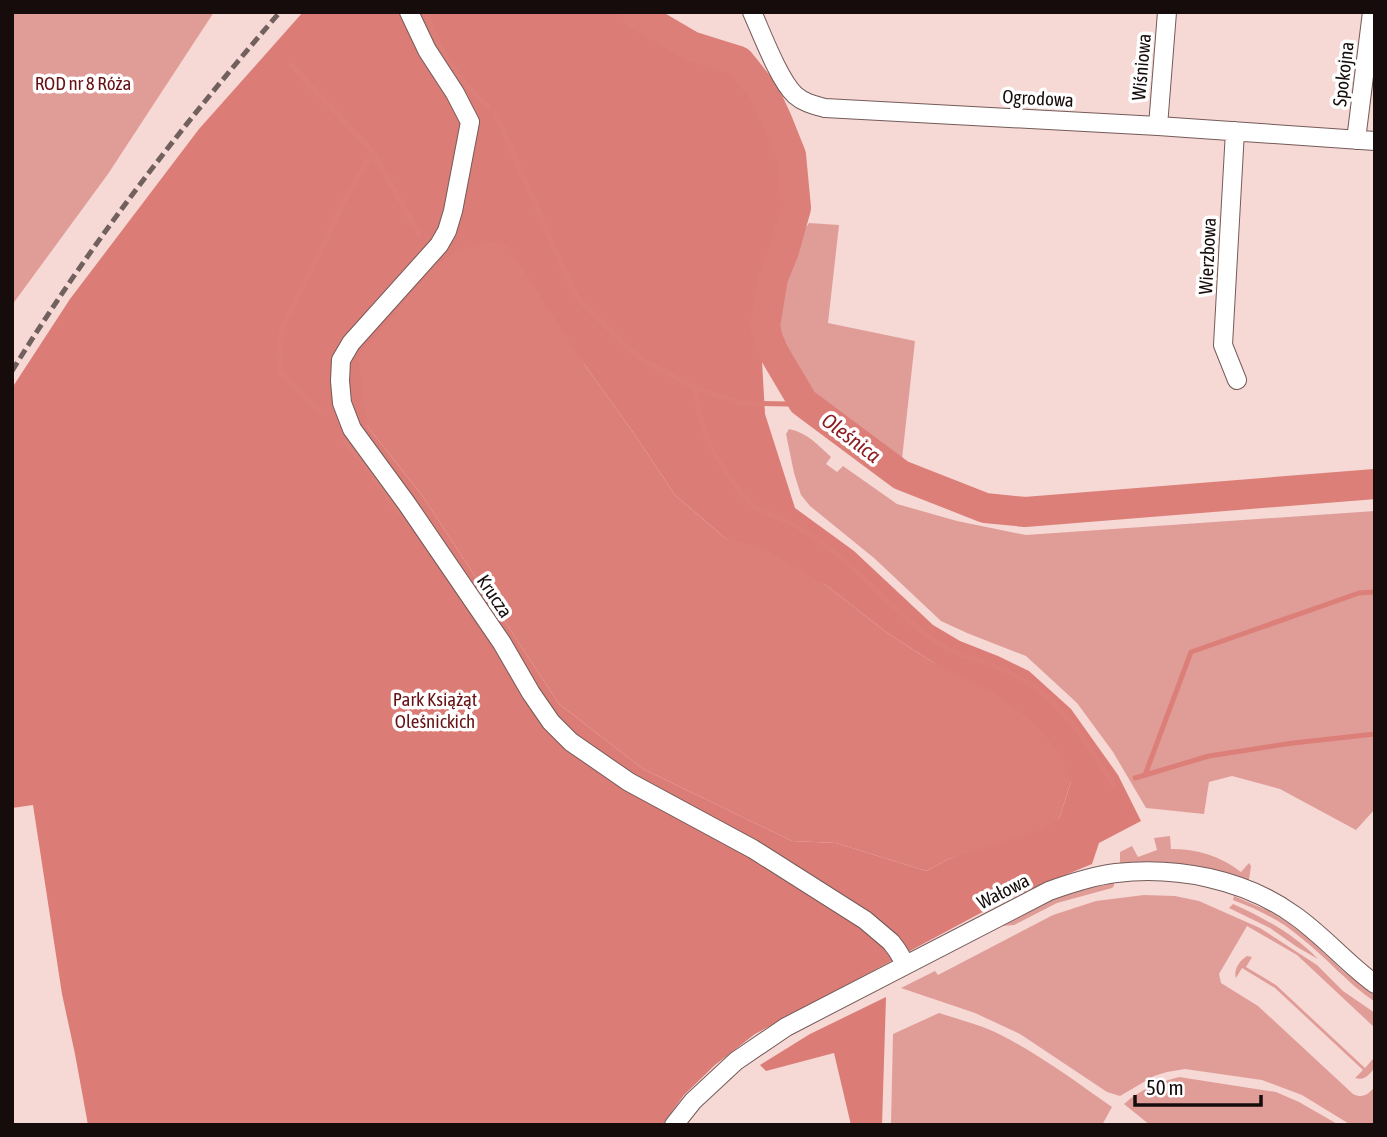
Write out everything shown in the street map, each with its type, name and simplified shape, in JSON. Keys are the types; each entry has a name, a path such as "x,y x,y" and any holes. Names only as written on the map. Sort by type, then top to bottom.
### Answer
{"street":[{"name":"Krucza","path":"409,12 427,50 456,93 470,122 447,231 439,245 351,343 341,359 342,404 352,429 502,643 551,722 571,742 629,782 753,849 865,920 891,942 906,965"},
{"name":"Ogrodowa","path":"752,12 787,86 809,104 825,108 1375,141"},
{"name":"Wiśniowa","path":"1158,126 1167,12"},
{"name":"Spokojna","path":"1356,140 1372,12"},
{"name":"Wierzbowa","path":"1236,131 1223,345 1237,380"},
{"name":"Wałowa","path":"674,1125 693,1101 736,1061 786,1027 1049,891 1074,882 1117,873 1164,872 1223,882 1254,892 1294,914 1375,984"}],"green space":[{"name":"ROD nr 8 Róża","path":"12,12 214,12 108,174 12,305"},
{"name":"Park Książąt Oleśnickich","path":"303,12 628,12 634,23 739,73 774,131 788,180 786,216 771,269 760,326 765,414 795,508 854,551 933,625 960,641 1029,671 1071,709 1118,775 1141,821 1099,843 1092,864 1005,900 755,1034 715,1065 684,1095 662,1125 88,1125 62,994 33,805 12,808 12,388 70,299 199,129","holes":["584,364 675,495 725,538 826,585 886,632 934,663 1071,782 1059,819 949,859 926,871 836,843 792,841 643,769 559,704 421,494 367,426"]},
{"path":"809,223 839,225 828,323 915,341 902,459 824,405 801,384 786,359 776,327 778,305 785,274"},
{"path":"789,429 802,433 817,444 831,457 826,464 837,472 843,466 897,504 957,521 1026,535 1375,511 1375,809 1356,830 1280,789 1232,776 1209,782 1204,814 1146,808 1113,752 1077,703 1026,656 941,621 874,558 810,506 801,495 794,473 786,434"},
{"path":"1170,836 1171,849 1208,854 1241,872 1249,863 1249,880 1185,864 1120,863 1120,852 1132,846 1138,857 1157,850 1154,838"},
{"path":"1114,883 1112,888 1057,903 1014,925 1002,926 1073,892"},
{"path":"1144,895 1175,896 1199,901 1260,928 1317,965 1343,991 1375,1013 1375,1028 1297,955 1247,926 1219,974 1221,983 1258,1006 1353,1094 1365,1095 1375,1087 1375,1125 1351,1125 1302,1095 1262,1080 1185,1069 1154,1076 1120,1096 1107,1092 1020,1034 975,1013 901,988 935,971 938,975 1053,915 1096,901"},
{"path":"1234,896 1269,911 1307,937 1375,996 1375,1002 1292,931 1251,907 1233,900"},
{"path":"1233,904 1278,927 1318,959 1270,928 1229,908"},
{"path":"1247,956 1252,957 1246,967 1276,985 1365,1068 1373,1059 1375,1067 1369,1074 1362,1079 1355,1078 1363,1070 1275,988 1242,968 1236,978 1238,966"},
{"path":"886,997 882,1125 851,1125 834,1053 766,1071 760,1065 810,1034"},
{"path":"939,1013 1001,1035 1030,1051 1112,1107 1102,1125 891,1125 893,1034"},
{"path":"1179,1077 1276,1092 1339,1125 1150,1125 1124,1104 1150,1087"}],"shaded area":[{"path":"487,240 508,246 584,364 675,495 725,538 765,549 826,585 886,632 934,663 991,691 1028,718 1060,753 1071,782 1059,819 1043,829 949,859 926,871 836,843 792,841 643,769 559,704 421,494 367,426 358,357 435,265 455,253"}],"waterway":[{"path":"426,12 436,38 451,64 468,87 488,106"},
{"name":"Oleśnica","path":"636,12 691,46 739,61 764,92 791,155 796,208 773,278 765,326 768,339 803,402 901,475 985,508 1025,512 1375,484"},
{"path":"291,65 373,152 419,234"},
{"path":"496,114 579,300 626,346 643,360 695,388 740,403 803,402"},
{"path":"319,411 281,373 279,357 282,329 346,197 373,152"},
{"path":"695,388 700,416 713,450 735,485 751,503 826,545 908,620 934,640 951,651 987,663 1036,688 1073,725 1114,786"},
{"path":"345,442 363,462 398,512"},
{"path":"1145,775 1191,652 1359,593 1375,592"},
{"path":"1135,778 1209,756 1375,734"}],"railway":[{"path":"12,371 73,277 139,186 280,12"}]}
